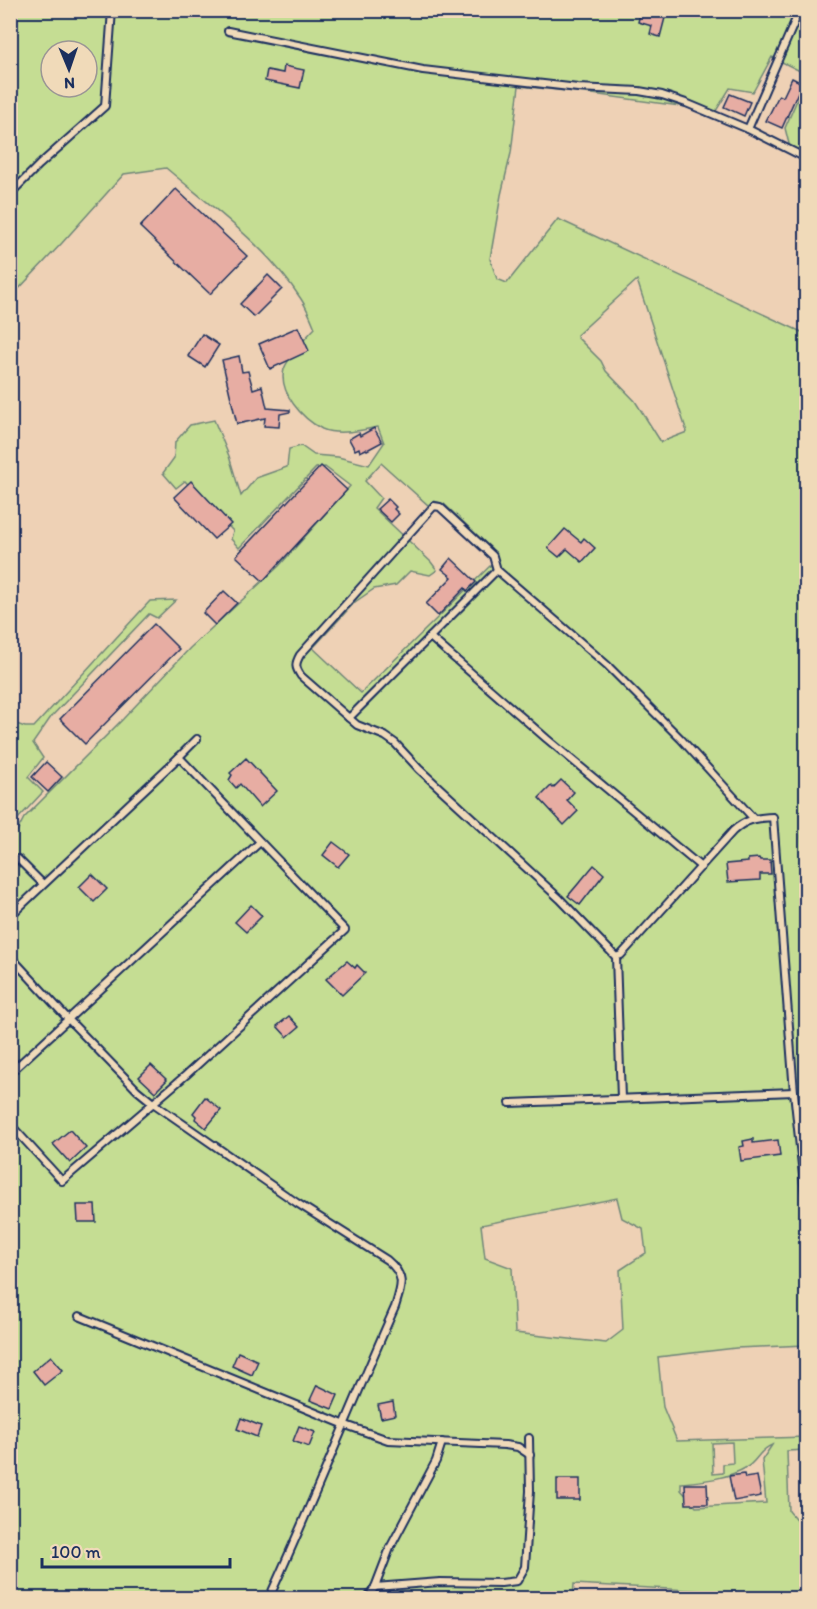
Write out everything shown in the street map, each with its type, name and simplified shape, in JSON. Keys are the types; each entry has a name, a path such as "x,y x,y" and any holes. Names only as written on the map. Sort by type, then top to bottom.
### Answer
{"lane":[{"path":"10,14 14,10"},
{"path":"10,194 105,106 112,10"},
{"path":"748,129 795,21"},
{"path":"228,31 423,70 662,95 748,129 807,158"},
{"path":"621,1098 616,957 560,899 419,769 395,743 385,736 357,725 301,676 296,668 296,662 434,506 440,507 494,556 497,570 607,665 753,818"},
{"path":"349,718 497,570"},
{"path":"430,638 701,867"},
{"path":"10,915 197,738"},
{"path":"10,1124 62,1181 153,1103 345,930 179,757"},
{"path":"616,957 621,955 732,831 743,822 753,818 773,817 794,1092 807,1203"},
{"path":"10,1073 260,842"},
{"path":"18,859 43,884"},
{"path":"10,956 137,1090 297,1203 387,1260 400,1276 401,1287 395,1307 343,1424 309,1511 269,1599"},
{"path":"510,1103 794,1092"},
{"path":"79,1316 343,1424 388,1440 518,1447 530,1455"},
{"path":"375,1587 440,1582 517,1581 525,1567 529,1438"},
{"path":"369,1599 390,1548 436,1461 442,1442"}],"green space":[{"path":"11,11 806,11 806,74 772,57 753,92 730,88 716,111 519,86 511,153 490,259 497,279 507,283 558,219 806,334 806,831 802,835 806,877 806,1345 736,1348 658,1357 663,1407 677,1441 806,1437 806,1450 787,1451 789,1511 799,1523 806,1522 806,1598 732,1598 708,1591 574,1584 573,1598 11,1598 11,843 24,818 190,648 279,566 350,486 325,467 316,468 239,548 231,539 233,531 185,481 176,488 163,473 174,458 175,442 190,425 214,420 229,456 241,496 256,478 287,467 289,449 301,446 314,455 338,457 369,465 384,443 378,427 350,432 329,431 315,425 300,412 288,396 283,378 286,364 293,353 315,328 305,306 287,280 256,245 166,168 124,174 11,297","holes":["637,280 687,432 661,442 635,401 606,371 601,361 577,335","381,463 428,505 434,501 444,504 491,548 492,564 361,693 313,648 355,602 374,589 396,585 410,571 430,575 437,570 374,508 381,498 365,481","617,1198 622,1218 643,1229 646,1253 620,1270 623,1330 606,1343 515,1333 512,1268 485,1258 481,1225","732,1442 733,1463 723,1464 723,1473 713,1474 712,1443","772,1445 762,1460 766,1503 696,1507 681,1490 681,1483 715,1479 739,1471 750,1464 764,1449"]},
{"path":"806,79 806,154 790,148 785,128"},
{"path":"176,600 157,618 149,614 51,717 33,743 43,758 28,777 43,792 11,824 11,722 25,727 34,727 150,601"}],"building":[{"path":"641,10 667,10 660,37 650,34 652,26 638,22"},
{"path":"284,66 304,70 300,88 265,81 267,70 283,73"},
{"path":"792,78 802,83 782,128 766,121 779,95 783,97"},
{"path":"730,94 750,102 744,116 724,107"},
{"path":"176,189 247,256 210,294 140,227"},
{"path":"268,275 282,289 254,317 240,304"},
{"path":"298,327 309,351 270,369 259,344"},
{"path":"202,334 219,345 205,367 188,356"},
{"path":"239,356 242,372 248,371 253,389 262,386 267,408 290,410 290,412 280,414 279,427 264,426 265,418 237,424 222,360"},
{"path":"374,428 382,442 367,450 360,452 359,448 355,450 349,439"},
{"path":"321,466 347,490 263,581 236,556"},
{"path":"191,481 231,524 214,539 174,497"},
{"path":"388,499 399,514 391,522 377,509"},
{"path":"565,529 581,542 584,538 595,548 582,562 567,549 559,557 548,548"},
{"path":"451,558 476,582 467,591 465,588 438,616 426,604 452,577 442,569"},
{"path":"224,591 237,603 215,625 203,613"},
{"path":"154,624 179,649 85,744 60,719"},
{"path":"246,758 277,791 260,807 240,784 236,788 229,780 232,775 230,773"},
{"path":"46,762 62,777 48,792 32,777"},
{"path":"561,780 574,792 567,800 578,811 564,825 539,798"},
{"path":"333,842 349,854 338,867 323,855"},
{"path":"748,859 770,860 771,874 760,874 760,880 728,882 726,864 748,862"},
{"path":"594,865 604,874 580,905 568,896"},
{"path":"92,874 107,889 94,902 79,887"},
{"path":"251,905 262,916 246,932 235,922"},
{"path":"347,961 355,968 357,965 365,973 342,995 326,979"},
{"path":"289,1016 299,1027 287,1037 277,1026"},
{"path":"151,1065 167,1080 155,1092 139,1077"},
{"path":"205,1097 221,1110 206,1128 195,1119 196,1116 193,1113"},
{"path":"70,1130 86,1148 70,1163 53,1144"},
{"path":"753,1139 753,1143 778,1140 780,1156 741,1161 739,1147 744,1146 743,1141"},
{"path":"77,1205 95,1205 96,1222 78,1222"},
{"path":"238,1352 258,1361 252,1375 232,1366"},
{"path":"51,1356 63,1370 44,1385 33,1371"},
{"path":"317,1385 338,1395 332,1409 310,1400"},
{"path":"393,1402 395,1415 381,1418 378,1405"},
{"path":"241,1418 261,1426 257,1437 237,1429"},
{"path":"299,1426 315,1432 309,1447 293,1441"},
{"path":"744,1474 745,1478 757,1476 761,1496 734,1501 729,1476"},
{"path":"557,1479 580,1479 580,1500 557,1500"},
{"path":"685,1484 707,1484 708,1504 686,1504"}]}
